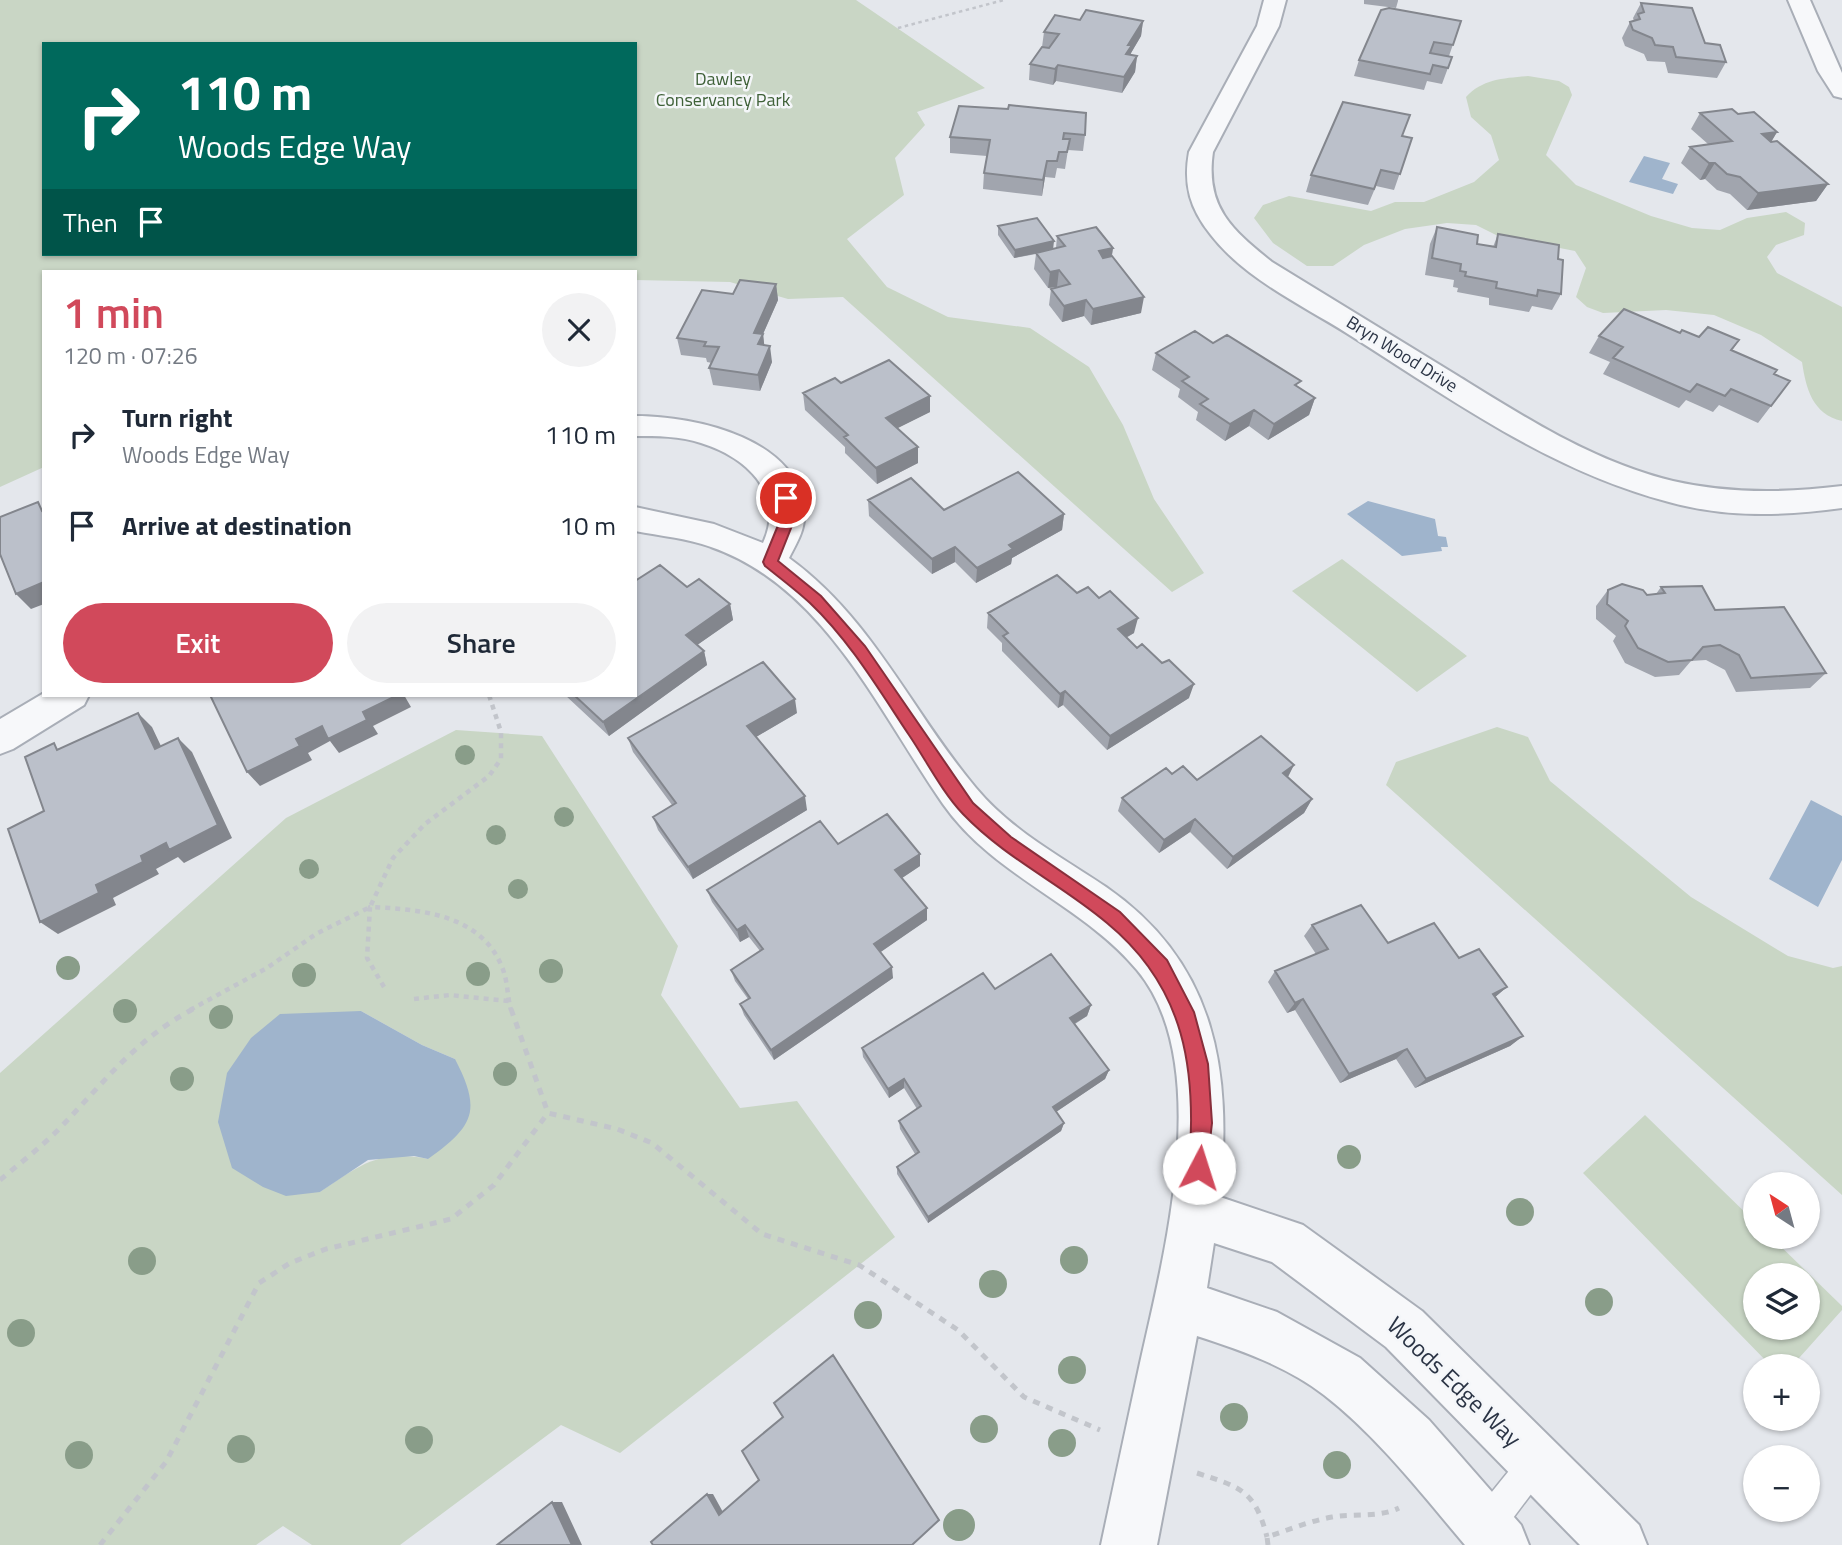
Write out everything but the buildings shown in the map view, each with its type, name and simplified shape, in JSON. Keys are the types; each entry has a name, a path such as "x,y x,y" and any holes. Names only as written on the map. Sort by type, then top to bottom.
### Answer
{"street":[{"name":"Bryn Wood Drive","path":"1275,0 1268,26 1201,152 1197,169 1198,189 1206,210 1220,232 1239,249 1262,268 1576,459 1672,492 1732,502 1785,504 1842,497"},
{"path":"1798,0 1829,71 1842,91"},
{"path":"637,426 701,432 727,441 753,458 777,481 786,498 788,518 770,562"},
{"path":"637,519 725,539 770,562 816,600 860,650 967,807 1005,842 1114,918 1161,966 1185,1012 1199,1064 1202,1123 1195,1213 1129,1545"},
{"path":"0,738 68,697"},
{"name":"Woods Edge Way","path":"1195,1213 1286,1242 1404,1329 1619,1545"},
{"path":"1178,1305 1259,1330 1342,1376 1410,1439 1493,1535"}],"lane":[{"path":"1493,1535 1536,1462"}],"path":[{"path":"898,29 1004,0"},
{"path":"384,987 369,969 365,952 370,907 393,858 425,824 489,776 501,759 501,732 490,697"},
{"path":"0,1180 56,1132 114,1068 159,1027 267,968 316,934 370,907 423,909 461,922 487,943 501,964 509,1001 548,1113"},
{"path":"414,999 450,995 509,1001"},
{"path":"100,1545 166,1462 259,1283 276,1269 304,1258 370,1237 449,1221 486,1196 509,1171 548,1113"},
{"path":"548,1113 617,1129 652,1143 762,1234 859,1265 958,1330 1024,1397 1103,1431 1147,1455 1249,1491 1261,1509 1267,1541 1341,1516 1388,1515 1413,1500 1438,1473"}],"green space":[{"name":"Dawley Conservancy Park","path":"0,0 856,0 985,88 917,112 925,125 895,158 904,195 847,239 887,287 948,317 1030,328 1089,367 1123,425 1154,499 1204,573 1172,592 843,297 788,299 730,282 637,280 637,270 42,270 42,468 0,487"},
{"path":"1528,76 1559,81 1569,87 1572,95 1546,155 1576,185 1651,216 1692,228 1720,230 1747,218 1786,212 1805,223 1804,235 1776,245 1767,257 1777,273 1842,307 1842,421 1832,418 1812,399 1802,362 1761,335 1714,315 1666,310 1603,313 1587,307 1576,297 1586,268 1575,251 1498,236 1476,225 1447,223 1405,229 1364,245 1333,266 1307,266 1273,243 1254,218 1263,205 1289,196 1371,211 1395,202 1424,202 1474,182 1499,160 1491,135 1471,117 1466,97 1486,83"},
{"path":"1342,559 1467,656 1417,692 1292,591"},
{"path":"1497,727 1528,737 1550,781 1691,897 1788,956 1833,968 1842,966 1842,1195 1820,1175 1820,1172 1816,1172 1386,785 1396,762"},
{"path":"456,730 542,736 678,946 661,995 740,1108 797,1101 895,1237 620,1453 561,1425 400,1545 312,1545 283,1526 256,1545 0,1545 0,1073 286,818","holes":["361,1011 422,1045 455,1059 428,1159 411,1156 382,1158 358,1167 320,1192"]},
{"path":"1645,1115 1743,1210 1743,1250 1784,1250 1798,1263 1743,1263 1743,1337 1583,1173"},
{"path":"1820,1285 1842,1306 1842,1310 1820,1335"},
{"path":"1746,1340 1815,1340 1803,1354 1759,1354"}],"water":[{"path":"1644,156 1670,163 1662,179 1678,184 1673,194 1629,182"},
{"path":"1368,501 1435,519 1438,536 1446,537 1448,547 1441,547 1442,551 1402,556 1347,514"},
{"path":"1811,800 1842,816 1842,860 1818,907 1769,879"},
{"path":"361,1011 422,1045 455,1059 469,1092 469,1116 464,1127 428,1159 414,1156 368,1160 320,1192 286,1196 263,1187 232,1168 218,1122 227,1073 251,1038 280,1014"}],"route":[{"path":"786,498 788,518 783,537 770,562 816,600 860,650 967,807 1005,842 1114,918 1161,966 1185,1012 1199,1064 1202,1123 1199,1168"}]}
